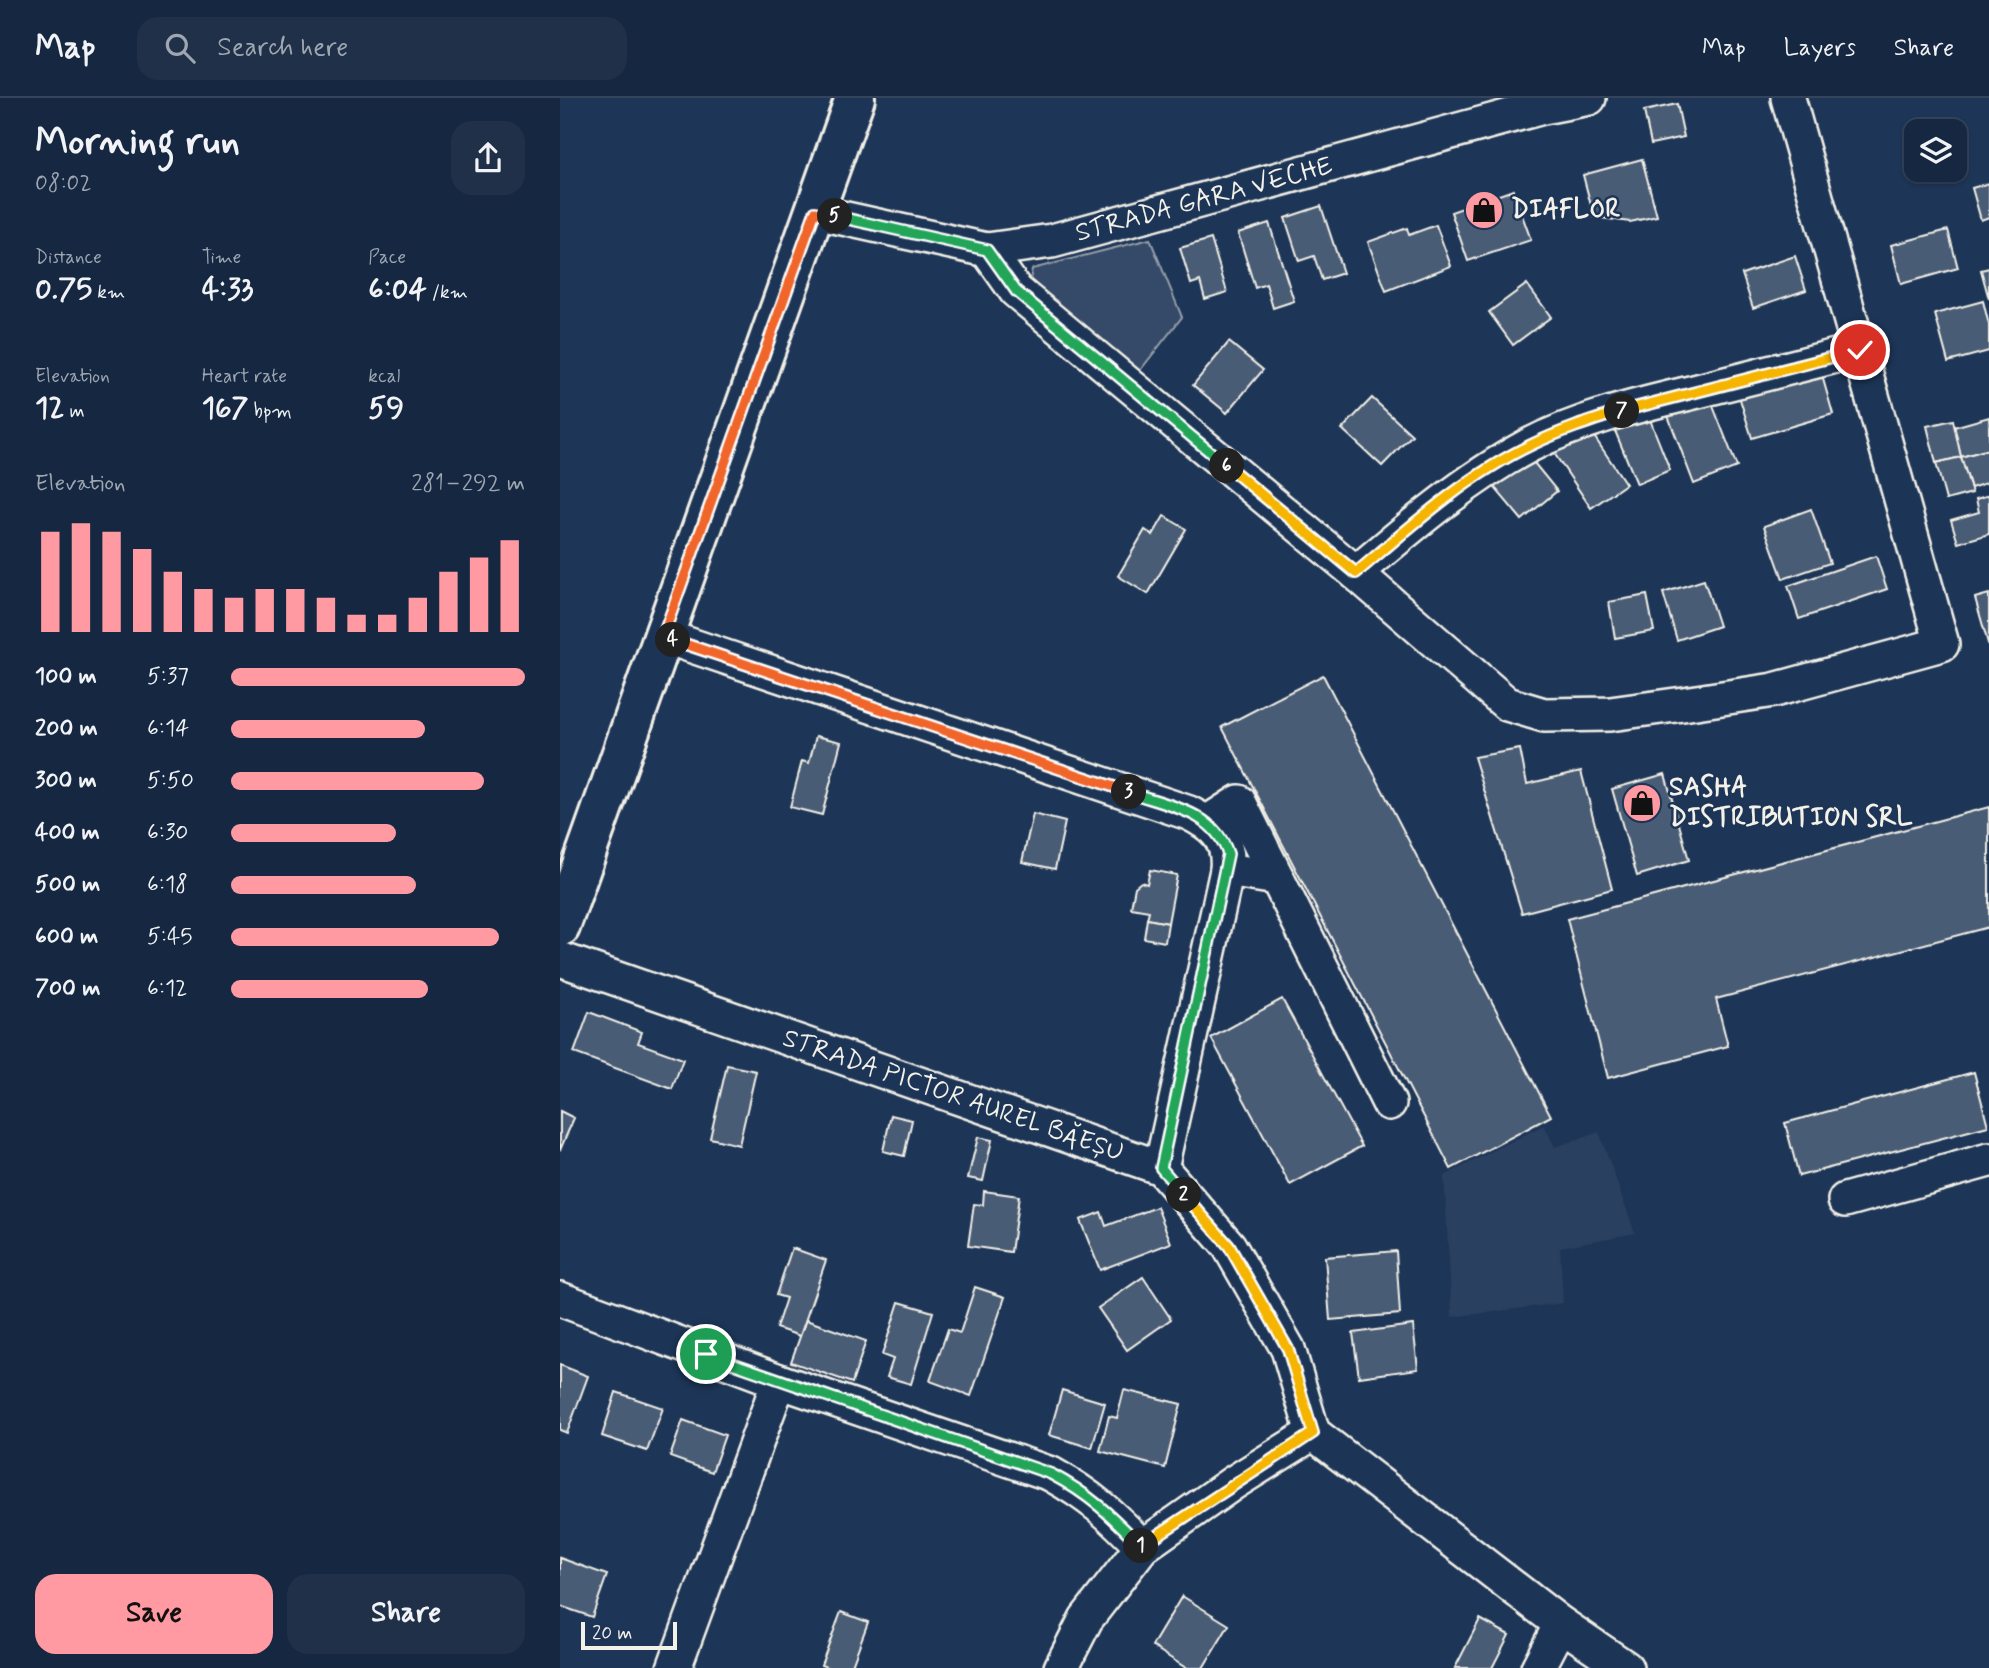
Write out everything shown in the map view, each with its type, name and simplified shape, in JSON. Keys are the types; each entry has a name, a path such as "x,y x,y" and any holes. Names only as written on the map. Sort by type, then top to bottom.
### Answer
{"main road":[{"path":"560,927 855,98"}],"street":[{"name":"STRADA GARA VECHE","path":"815,212 987,250 1052,241 1543,107 1589,98"},
{"path":"987,250 1016,291 1356,573 1507,704 1544,715 1610,714 1774,690 1942,644 1788,98"},
{"path":"1356,573 1422,518 1488,470 1529,446 1570,428 1635,406 1860,350"},
{"path":"663,636 1189,813 1208,822 1222,835 1228,854 1227,870 1161,1168"},
{"path":"1208,822 1239,802 1389,1103"},
{"path":"1227,870 1277,878"},
{"name":"STRADA PICTOR AUREL BĂEȘU","path":"560,959 1161,1168 1229,1246 1288,1349 1313,1433"},
{"path":"1844,1200 1989,1160"},
{"path":"560,1300 779,1381 1051,1474 1085,1492 1142,1547"},
{"path":"674,1668 779,1381"},
{"path":"1061,1668 1086,1619 1142,1547 1233,1483 1313,1433 1561,1624 1626,1668"},
{"path":"1538,1668 1561,1624"}],"shaded area":[{"path":"1150,239 1182,317 1138,373 1030,280 1032,269"},
{"path":"1544,1125 1555,1147 1599,1132 1635,1233 1560,1247 1563,1303 1452,1317 1444,1176"}],"building":[{"path":"1677,104 1684,137 1651,144 1644,111"},
{"path":"1642,159 1657,216 1630,222 1594,217 1583,175"},
{"path":"1989,183 1989,217 1981,220 1972,188"},
{"path":"1513,190 1531,240 1468,261 1451,212"},
{"path":"1321,206 1343,273 1322,280 1314,256 1299,261 1285,218"},
{"path":"1269,223 1294,301 1273,308 1266,284 1255,288 1238,233"},
{"path":"1436,225 1451,266 1386,291 1368,242 1407,228 1409,235"},
{"path":"1948,230 1958,268 1901,284 1891,245"},
{"path":"1211,239 1227,292 1205,299 1200,281 1191,284 1180,248"},
{"path":"1795,256 1806,290 1753,308 1742,274"},
{"path":"1989,268 1989,299 1981,270"},
{"path":"1527,284 1551,317 1513,345 1489,312"},
{"path":"1983,301 1989,325 1989,351 1948,362 1935,314"},
{"path":"1229,342 1263,370 1227,413 1193,385"},
{"path":"1821,372 1833,414 1752,438 1739,396"},
{"path":"1709,396 1737,467 1694,484 1667,413"},
{"path":"1372,398 1412,435 1382,466 1342,429"},
{"path":"1647,412 1670,470 1637,484 1613,426"},
{"path":"1989,417 1989,449 1961,457 1954,427"},
{"path":"1953,420 1961,457 1936,463 1927,426"},
{"path":"1587,426 1626,484 1591,508 1552,450"},
{"path":"1989,449 1989,482 1971,488 1961,457"},
{"path":"1526,453 1557,491 1522,520 1490,482"},
{"path":"1961,457 1972,493 1946,500 1936,463"},
{"path":"1989,495 1989,534 1958,543 1951,520 1979,512 1976,499"},
{"path":"1811,509 1830,563 1783,579 1764,526"},
{"path":"1164,516 1186,529 1148,594 1118,576 1145,530 1153,535"},
{"path":"1876,556 1887,589 1799,619 1788,586"},
{"path":"1704,580 1719,626 1677,640 1663,593"},
{"path":"1989,594 1989,647 1975,598"},
{"path":"1647,595 1654,631 1615,638 1609,602"},
{"path":"1323,675 1551,1116 1451,1169 1222,727"},
{"path":"816,736 841,742 822,815 790,807 802,761 809,763"},
{"path":"1520,749 1527,784 1581,771 1612,889 1522,913 1474,757"},
{"path":"1665,774 1689,860 1637,876 1612,789"},
{"path":"1989,807 1989,927 1716,999 1728,1046 1608,1078 1567,919"},
{"path":"1033,814 1065,822 1055,869 1022,862"},
{"path":"1150,870 1177,875 1168,923 1147,919 1149,911 1131,908 1135,887 1141,882 1147,884"},
{"path":"1147,919 1168,923 1165,942 1144,938"},
{"path":"1282,999 1362,1146 1290,1185 1211,1038"},
{"path":"589,1012 642,1032 638,1043 683,1059 672,1089 574,1053"},
{"path":"727,1065 756,1071 739,1145 710,1138"},
{"path":"1974,1072 1988,1126 1799,1176 1785,1123"},
{"path":"560,1111 574,1118 560,1150"},
{"path":"891,1115 912,1120 904,1156 883,1151"},
{"path":"978,1137 992,1140 983,1181 968,1178"},
{"path":"984,1191 1019,1196 1011,1252 968,1246 974,1204 983,1205"},
{"path":"1157,1207 1171,1243 1100,1270 1080,1220 1101,1212 1106,1226"},
{"path":"792,1248 826,1260 800,1336 776,1328 786,1298 776,1295"},
{"path":"1396,1251 1400,1314 1330,1320 1325,1257"},
{"path":"1143,1277 1171,1319 1127,1350 1098,1308"},
{"path":"975,1287 1005,1297 971,1396 930,1381 948,1329 960,1333"},
{"path":"899,1302 933,1312 911,1384 887,1377 893,1359 882,1355"},
{"path":"806,1320 866,1341 852,1383 791,1362"},
{"path":"1413,1325 1418,1369 1359,1377 1353,1333"},
{"path":"560,1365 588,1376 567,1433 560,1430"},
{"path":"1062,1390 1105,1403 1092,1448 1049,1435"},
{"path":"1124,1390 1181,1404 1165,1468 1100,1451 1109,1416 1117,1418"},
{"path":"616,1392 663,1408 647,1451 602,1436"},
{"path":"683,1420 725,1435 712,1472 670,1457"},
{"path":"560,1558 607,1575 592,1617 560,1606"},
{"path":"1182,1596 1229,1625 1203,1668 1186,1668 1152,1646"},
{"path":"841,1612 868,1622 851,1668 829,1668 821,1665"},
{"path":"1480,1619 1509,1635 1492,1668 1455,1668"}],"place":[{"name":"DIAFLOR","path":"1484,210"},
{"name":"SASHA DISTRIBUTION SRL","path":"1642,803"}],"route":[{"path":"706,1354 1051,1474 1085,1492 1142,1547 1233,1483 1313,1433 1288,1349 1229,1246 1161,1168 1227,870 1228,854 1222,835 1208,822 1189,813 663,636 815,212 987,250 1016,291 1356,573 1422,518 1488,470 1529,446 1570,428 1635,406 1860,350"}]}
